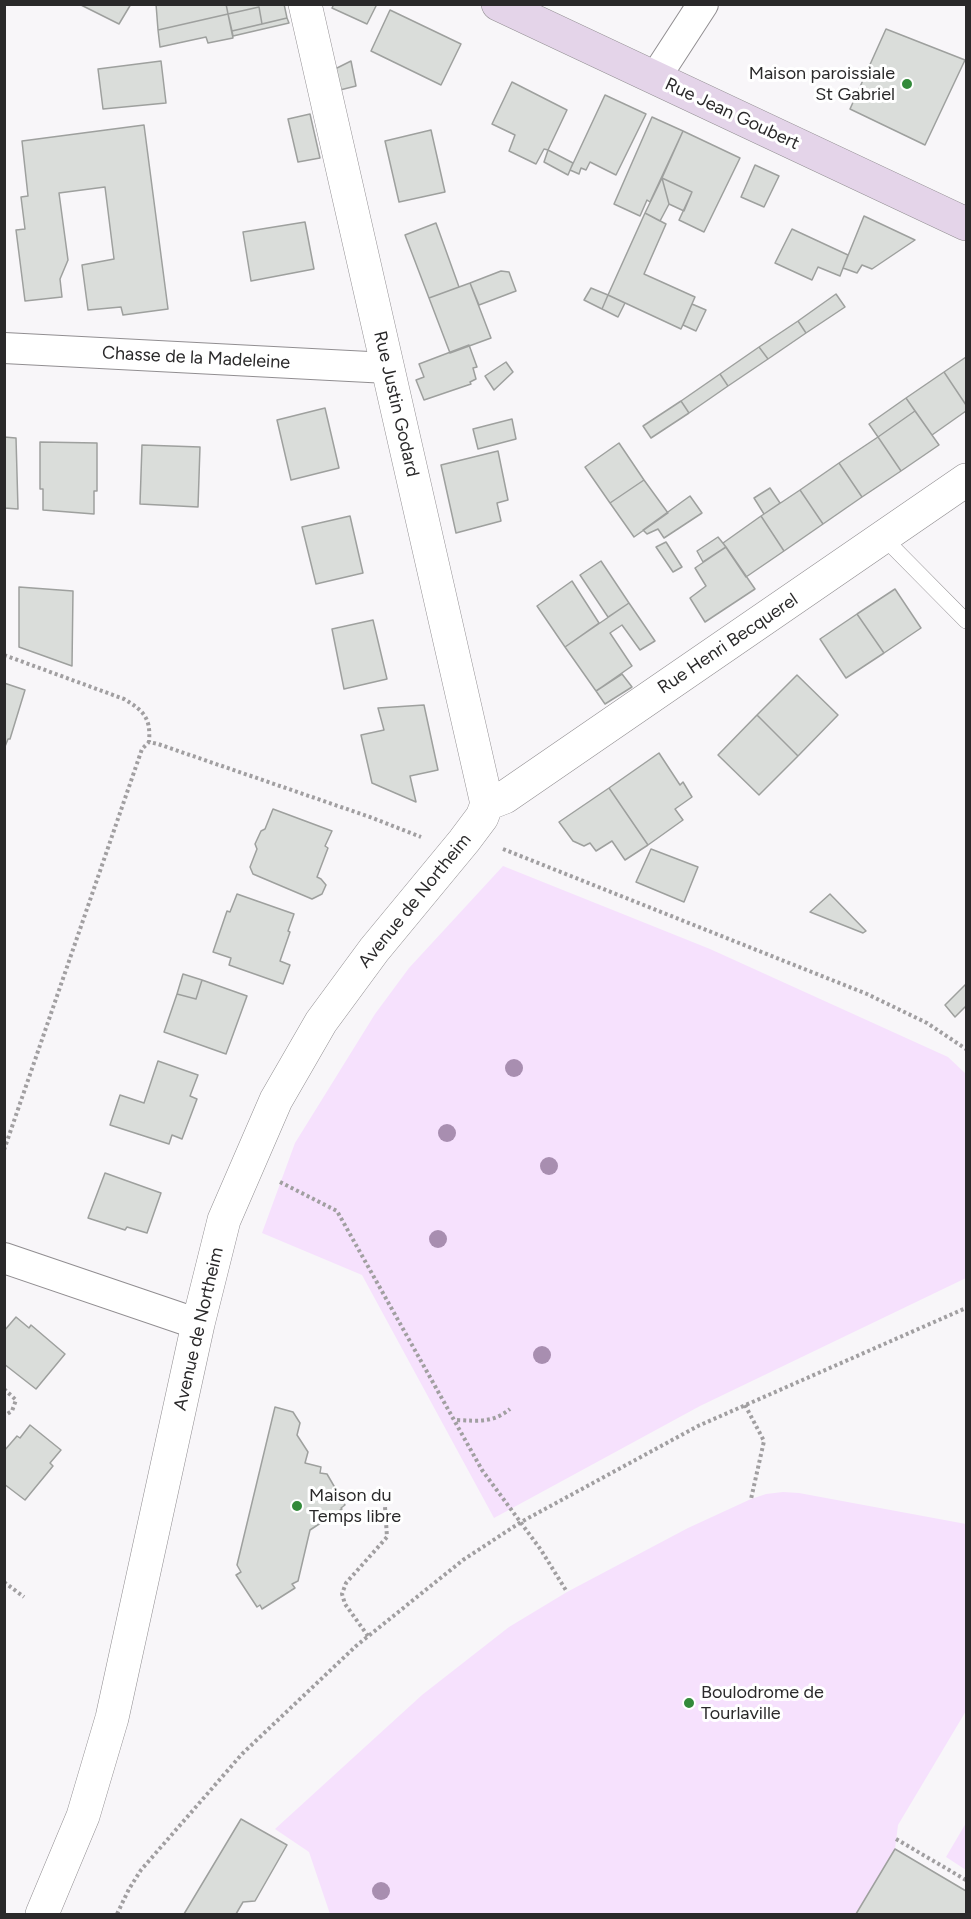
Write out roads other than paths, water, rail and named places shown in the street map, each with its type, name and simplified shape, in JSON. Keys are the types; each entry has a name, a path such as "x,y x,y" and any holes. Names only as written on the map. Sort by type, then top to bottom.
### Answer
{"main road":[{"name":"Rue Jean Goubert","path":"498,4 966,224"}],"street":[{"name":"Rue Justin Godard","path":"305,4 487,804"},
{"path":"655,78 703,4"},
{"name":"Chasse de la Madeleine","path":"4,348 388,368"},
{"name":"Rue Henri Becquerel","path":"487,804 506,797 966,480"},
{"name":"Avenue de Northeim","path":"42,1914 83,1816 112,1718 198,1324 224,1220 276,1100 321,1023 374,950 464,842 482,817 487,804"},
{"path":"4,1258 198,1324"}],"lane":[{"path":"884,537 966,621"}],"place":[{"name":"Maison paroissiale St Gabriel","path":"907,84"},
{"name":"Maison du Temps libre","path":"297,1506"},
{"name":"Boulodrome de Tourlaville","path":"689,1703"}]}
